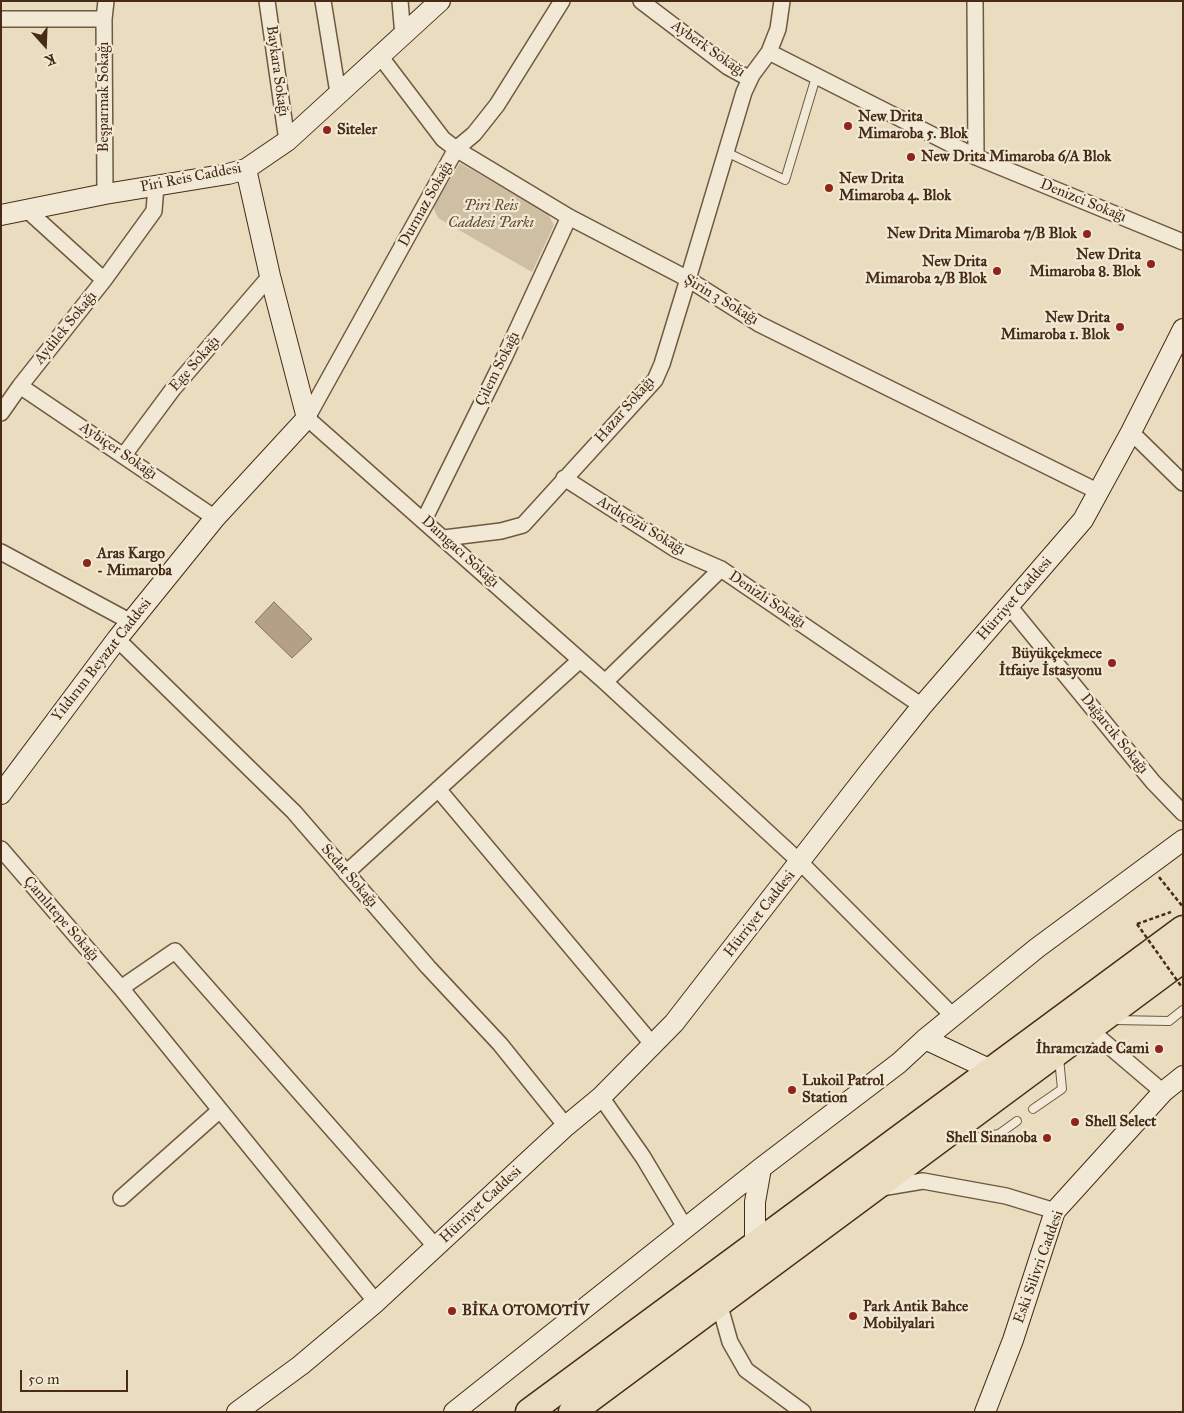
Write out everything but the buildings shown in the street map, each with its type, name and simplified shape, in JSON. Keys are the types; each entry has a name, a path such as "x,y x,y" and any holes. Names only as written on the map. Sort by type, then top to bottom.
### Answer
{"highway":[{"path":"530,1412 755,1247 991,1070 1178,920"},
{"path":"572,1412 1183,959"}],"main road":[{"name":"Piri Reis Caddesi","path":"1,215 105,194 228,174 246,169 287,141 440,1"},
{"path":"246,169 270,276 307,418"},
{"name":"Hürriyet Caddesi","path":"237,1412 301,1364 376,1302 566,1126 601,1098 674,1023 922,706 1083,520 1131,432 1183,329"},
{"name":"Yıldırım Beyazıt Caddesi","path":"1,794 117,639 215,518 307,418"},
{"path":"454,1412 761,1168 892,1069 925,1039 1037,948 1183,840"},
{"path":"925,1039 991,1070"},
{"name":"Eski Silivri Caddesi","path":"985,1412 1013,1340 1055,1211 1176,1086"},
{"path":"755,1247 755,1202 761,1168"}],"street":[{"name":"Beşparmak Sokağı","path":"105,194 104,19 106,1"},
{"name":"Baykara Sokağı","path":"267,1 287,141"},
{"path":"323,1 338,93"},
{"path":"400,1 403,36"},
{"name":"Durmaz Sokağı","path":"307,418 456,149 474,134 497,105 562,1"},
{"name":"Ayberk Sokağı","path":"641,1 728,67 750,79"},
{"name":"Hazar Sokağı","path":"444,538 501,531 523,525 654,380 662,364 750,79 768,52 778,29 782,1"},
{"path":"975,1 976,157"},
{"path":"1,19 104,19"},
{"name":"Denizci Sokağı","path":"768,52 976,157 1183,242"},
{"name":"Şirin 3 Sokağı","path":"380,56 443,139 456,149 570,217 688,279 759,324 1099,492"},
{"path":"104,280 154,211 156,186"},
{"name":"Aydilek Sokağı","path":"1,413 20,386 104,280 26,209"},
{"name":"Çilem Sokağı","path":"424,520 504,358 570,217"},
{"name":"Ege Sokağı","path":"124,455 173,388 270,276"},
{"name":"Aybiçer Sokağı","path":"20,386 215,518"},
{"name":"Damgacı Sokağı","path":"307,418 605,682 800,862 953,1016"},
{"path":"1131,432 1183,483"},
{"name":"Ardıçözü Sokağı","path":"564,478 675,549 721,569"},
{"path":"1,552 131,622"},
{"name":"Denizli Sokağı","path":"605,682 721,569 922,706"},
{"name":"Dağarcık Sokağı","path":"1009,606 1154,782 1183,813"},
{"name":"Sedat Sokağı","path":"117,639 294,812 428,967 500,1044 566,1126"},
{"path":"346,873 580,660"},
{"path":"438,789 653,1045"},
{"name":"Çamlıtepe Sokağı","path":"1,849 121,988 376,1302"},
{"path":"121,988 175,951 436,1247"},
{"path":"1095,1025 1176,1086"},
{"path":"601,1098 643,1157 686,1229"},
{"path":"121,1198 220,1110"},
{"path":"874,1189 923,1181 1006,1196 1055,1211"},
{"path":"719,1303 730,1342 746,1370 803,1412"}],"lane":[{"path":"726,152 785,180 816,77"},
{"path":"1095,1025 1169,1020 1183,1010"},
{"path":"1033,1109 1062,1089 1058,1053"},
{"path":"944,1138 968,1139 999,1134 1017,1121"}],"path":[{"path":"1149,864 1183,906"},
{"path":"1178,920 1137,924 1181,986"}],"green space":[{"name":"Piri Reis Caddesi Parkı","path":"460,163 548,214 554,225 532,272 438,218 434,209 435,204"}],"shaded area":[{"path":"274,602 312,639 292,658 255,622"}],"place":[{"name":"New Drita Mimaroba 5. Blok","path":"848,126"},
{"name":"Siteler","path":"327,130"},
{"name":"New Drita Mimaroba 6/A Blok","path":"911,157"},
{"name":"New Drita Mimaroba 4. Blok","path":"829,188"},
{"name":"New Drita Mimaroba 7/B Blok","path":"1087,234"},
{"name":"New Drita Mimaroba 8. Blok","path":"1151,264"},
{"name":"New Drita Mimaroba 2/B Blok","path":"997,271"},
{"name":"New Drita Mimaroba 1. Blok","path":"1120,327"},
{"name":"Aras Kargo - Mimaroba","path":"87,563"},
{"name":"Büyükçekmece İtfaiye İstasyonu","path":"1112,663"},
{"name":"İhramcızade Cami","path":"1159,1049"},
{"name":"Lukoil Patrol Station","path":"792,1090"},
{"name":"Shell Select","path":"1075,1122"},
{"name":"Shell Sinanoba","path":"1047,1138"},
{"name":"BİKA OTOMOTİV","path":"452,1311"},
{"name":"Park Antik Bahce Mobilyalari","path":"853,1316"}]}
